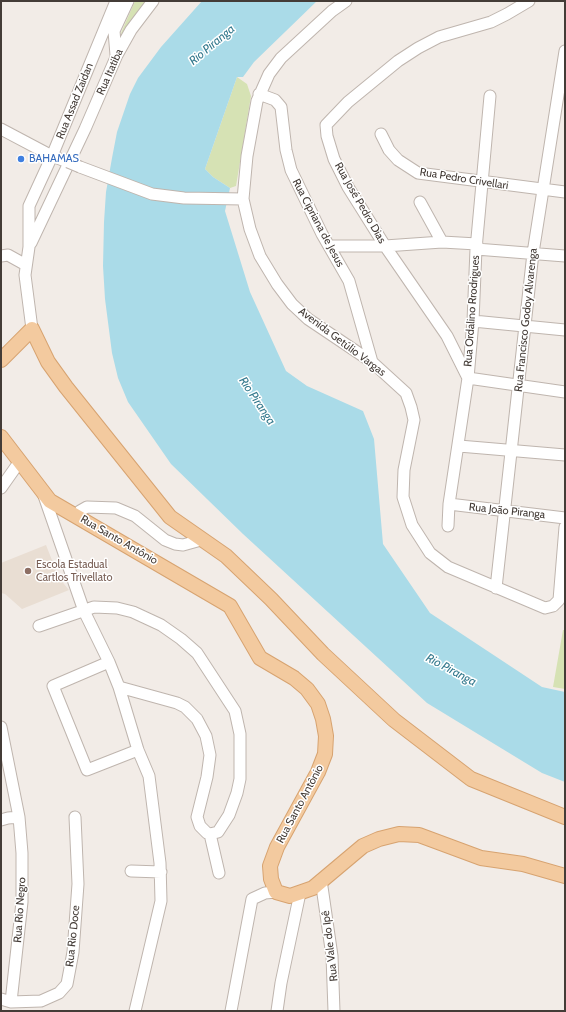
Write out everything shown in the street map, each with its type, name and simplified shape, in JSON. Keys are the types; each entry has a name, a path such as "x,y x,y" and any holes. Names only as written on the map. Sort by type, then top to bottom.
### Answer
{"main road":[{"path":"1,360 32,329 48,362 149,492 170,516 201,540 226,556 271,599 323,654 394,720 471,779 565,817"},
{"name":"Rua Santo Antônio","path":"1,437 50,501 230,606 239,618 260,658 294,678 307,689 318,704 323,719 326,736 325,754 318,772 277,847 270,866 271,879 276,892"},
{"path":"276,892 286,896 300,894 313,888 363,846 379,839 399,834 419,836 481,858 523,864 565,876"}],"street":[{"name":"Rua Assad Zaidan","path":"32,329 26,265 29,247 29,206 52,156 116,1"},
{"path":"116,56 114,32 128,1"},
{"name":"Rua Itatiba","path":"75,148 116,56 131,30 153,1"},
{"path":"1,129 52,156 152,194 184,198 240,199 255,107 259,94 269,74 281,58 346,1"},
{"name":"Rua José Pedro Dias","path":"468,378 447,336 385,246 337,167 327,136 326,125 348,102 398,61 418,48 439,37 491,22 529,1"},
{"name":"Rua Francisco Godoy Alvarenga","path":"496,588 533,253 565,52"},
{"name":"Rua Cipriana de Jesus","path":"259,94 279,102 286,150 291,170 307,205 349,281 372,362"},
{"name":"Rua Ordalino Rrodrigues","path":"448,526 449,504 459,446 468,378 473,321 476,246 490,96"},
{"name":"Rua Pedro Crivellari","path":"381,134 394,156 412,170 430,175 565,192"},
{"name":"Rua Assad Zaidan","path":"29,247 75,148"},
{"name":"Avenida Getúlio Vargas","path":"240,199 260,256 277,284 292,304 308,319 372,362 406,393 412,407 414,420 404,470 403,497 412,525 430,553 448,567 545,608 553,606 559,600 565,527"},
{"path":"420,202 442,242"},
{"path":"329,246 385,246 442,242 565,256"},
{"path":"1,256 8,255 26,265"},
{"path":"473,321 565,330"},
{"path":"468,378 565,392"},
{"path":"459,446 565,455"},
{"path":"1,488 20,461"},
{"path":"41,488 84,611 109,662 119,688 138,750 149,776 161,872 161,901 135,1011"},
{"name":"Rua João Piranga","path":"449,504 565,518"},
{"path":"77,516 80,511 87,507 116,508 135,516 165,540 175,544 183,545 201,540"},
{"path":"39,626 102,606 117,608 133,612 166,629 181,639 196,653 235,711 241,749 237,794 230,814 218,832 210,834 203,830 197,817 210,766 209,746 202,726 192,712 177,703 119,688"},
{"path":"109,662 53,686 87,770 138,750"},
{"name":"Rua Rio Negro","path":"1,727 19,817 22,853 22,902 6,1001"},
{"name":"Rua Rio Doce","path":"6,1001 45,1000 59,993 67,984 73,952 77,891 75,816"},
{"path":"1,820 19,817"},
{"path":"210,834 219,873"},
{"path":"131,872 161,872"},
{"name":"Rua Vale do Ipê","path":"321,880 332,956 334,1011"},
{"path":"231,1011 252,899 265,893 276,892"},
{"path":"277,1011 300,894"}],"shaded area":[{"name":"Escola Estadual Cartlos Trivellato","path":"46,545 59,578 69,590 22,609 5,594 1,593 1,563"}],"green space":[{"path":"135,1 149,1 122,35 121,33"},
{"path":"237,77 247,84 251,96 236,186 230,188 213,177 205,169"},
{"path":"563,630 565,630 565,689 553,687"}],"water":[{"name":"Rio Piranga","path":"202,1 317,1 254,62 243,77 237,77 205,169 213,177 230,188 225,211 250,292 286,371 307,386 363,411 374,439 383,544 430,613 542,687 565,692 565,782 542,773 427,703 243,534 171,464 128,402 118,378 112,353 105,299 103,266 104,222 106,192 112,158 117,132 130,94 138,78 161,47"}],"place":[{"name":"BAHAMAS","path":"21,159"},
{"name":"Escola Estadual Cartlos Trivellato","path":"28,571"}]}
